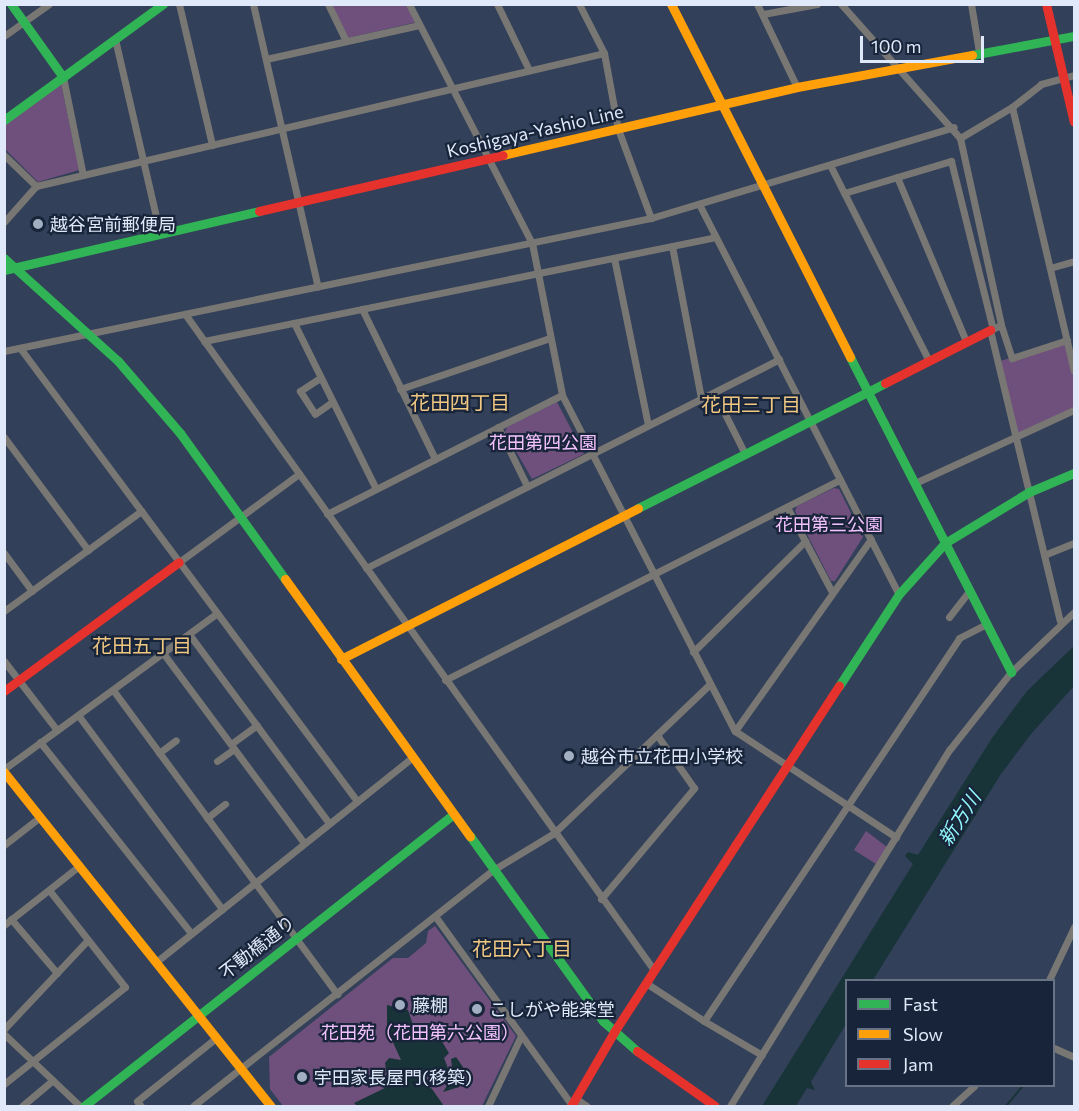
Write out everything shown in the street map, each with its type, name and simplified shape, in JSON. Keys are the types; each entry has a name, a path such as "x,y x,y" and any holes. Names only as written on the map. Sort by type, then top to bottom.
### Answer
{"street":[{"path":"11,4 63,77 83,175"},
{"path":"4,36 49,4"},
{"path":"4,120 163,4"},
{"path":"179,4 212,145"},
{"path":"253,4 318,287"},
{"path":"328,4 346,41"},
{"path":"409,4 532,243 562,395 624,513 709,685 735,731 896,837"},
{"path":"497,4 529,70"},
{"path":"579,4 604,53 618,129 651,218"},
{"path":"671,4 1011,672"},
{"path":"758,4 797,87"},
{"path":"763,14 817,4"},
{"path":"841,4 954,127 960,138 1001,325 1012,358 1067,340"},
{"path":"971,4 979,52"},
{"path":"1046,4 1074,122"},
{"path":"266,59 419,25"},
{"name":"Koshigaya-Yashio Line","path":"4,270 797,87 898,66 1074,36"},
{"path":"115,39 160,234"},
{"path":"4,222 36,186 604,53"},
{"path":"960,138 1012,107 1041,84 1074,75"},
{"path":"1012,107 1074,371"},
{"path":"4,351 651,218 954,127"},
{"path":"4,155 36,186"},
{"path":"844,193 951,161 1060,621"},
{"path":"830,165 928,359"},
{"path":"897,177 966,342"},
{"path":"699,204 899,594"},
{"path":"204,341 716,237"},
{"path":"672,246 701,398"},
{"path":"4,258 90,334 158,406 586,1000 614,1032 715,1107"},
{"path":"614,258 648,425"},
{"path":"1050,268 1074,261"},
{"path":"362,309 435,459"},
{"path":"185,314 601,899 654,970"},
{"path":"294,323 376,489"},
{"path":"341,658 405,623 809,419 1001,325"},
{"path":"400,389 550,338"},
{"path":"20,348 357,801"},
{"path":"366,568 779,359"},
{"path":"320,378 300,391 315,414 332,402"},
{"path":"327,514 562,395"},
{"path":"915,483 1074,410"},
{"path":"724,412 744,452"},
{"path":"498,427 527,486"},
{"path":"4,437 88,550"},
{"path":"4,691 299,474"},
{"path":"572,1103 614,1032 899,594 945,543 1029,492 1074,474"},
{"path":"445,680 840,480"},
{"path":"787,507 831,590"},
{"path":"4,611 141,511"},
{"path":"735,731 831,590 871,539"},
{"path":"693,652 805,541"},
{"path":"1044,555 1074,543"},
{"path":"4,553 32,591"},
{"path":"949,616 970,590"},
{"path":"730,1107 950,749 1011,672 1060,621 1074,612"},
{"path":"217,613 4,770 271,1107"},
{"path":"704,1020 960,638 987,624"},
{"path":"189,634 329,824"},
{"path":"163,653 304,843"},
{"path":"4,661 57,730"},
{"path":"193,1107 493,870 554,833 709,685"},
{"path":"112,690 337,994"},
{"path":"78,715 222,909"},
{"path":"217,761 257,725"},
{"path":"601,899 694,788 657,735"},
{"path":"159,753 176,740"},
{"path":"40,742 191,933"},
{"path":"156,962 412,758"},
{"path":"207,818 225,804"},
{"name":"不動橋通り","path":"82,1107 452,815"},
{"path":"4,845 40,817"},
{"path":"4,925 79,866"},
{"path":"4,1084 125,987 49,890"},
{"path":"435,916 572,1103 587,1107"},
{"path":"11,919 57,973"},
{"path":"1050,979 1074,927"},
{"path":"4,1029 87,940"},
{"path":"646,983 762,1055"},
{"path":"4,1034 82,1107"},
{"path":"488,1107 521,1036"},
{"path":"141,1107 136,1101 216,1038"},
{"path":"1055,1049 1074,1058"},
{"path":"21,1107 53,1080"},
{"path":"952,1107 973,1087"}],"green space":[{"path":"331,5 408,5 417,22 347,38"},
{"path":"61,83 79,170 38,182 5,149 4,124"},
{"path":"1067,340 1074,371 1074,410 1016,437 997,362"},
{"name":"花田第四公園","path":"557,402 584,454 532,479 505,432 507,427"},
{"name":"花田第三公園","path":"834,488 839,489 863,537 835,581 831,581 795,511 797,506"},
{"path":"866,831 887,847 876,864 854,850"},
{"name":"花田苑（花田第六公園）","path":"435,926 516,1036 482,1106 283,1106 270,1089 269,1057 393,958 408,958 426,943 428,931"}],"water":[{"name":"新方川","path":"1074,646 1074,686 1031,734 1001,774 874,979 845,979 845,1026 811,1082 815,1090 807,1088 796,1106 762,1106 913,864 905,856 908,852 918,855 992,738 1027,691"},
{"path":"387,1005 408,1010 415,1031 441,1040 449,1053 444,1058 449,1071 445,1078 436,1081 427,1075 410,1073 432,1089 444,1106 357,1106 354,1103 389,1086 385,1063 389,1058 401,1060 387,1029"},
{"path":"456,1057 463,1067 465,1081 459,1087 443,1092 453,1076 451,1059"}],"waterway":[{"path":"1006,1106 1022,1087"}],"traffic: fast":[{"path":"11,4 63,77"},
{"path":"4,120 163,4"},
{"path":"972,55 1074,36"},
{"path":"4,270 259,211"},
{"path":"4,258 118,361 180,433 285,579"},
{"path":"850,357 1011,672"},
{"path":"638,508 885,383"},
{"path":"839,686 899,594 945,543 1029,492 1074,473"},
{"path":"84,1106 452,815"},
{"path":"470,836 603,1021 637,1051"}],"traffic: slow":[{"path":"671,4 850,357"},
{"path":"503,155 797,87 972,55"},
{"path":"341,659 638,508"},
{"path":"285,579 470,836"},
{"path":"4,772 271,1106"}],"traffic: jam":[{"path":"1046,4 1074,122"},
{"path":"259,211 503,155"},
{"path":"885,383 990,330"},
{"path":"4,691 179,562"},
{"path":"571,1106 614,1032 839,686"},
{"path":"637,1051 715,1106"}],"place":[{"name":"越谷宮前郵便局","path":"38,224"},
{"name":"越谷市立花田小学校","path":"569,756"},
{"name":"藤棚","path":"400,1005"},
{"name":"こしがや能楽堂","path":"477,1009"},
{"name":"宇田家長屋門(移築)","path":"302,1077"}],"district":[{"name":"花田四丁目","path":"460,402"},
{"name":"花田三丁目","path":"751,404"},
{"name":"花田五丁目","path":"142,645"},
{"name":"花田六丁目","path":"522,948"}]}
